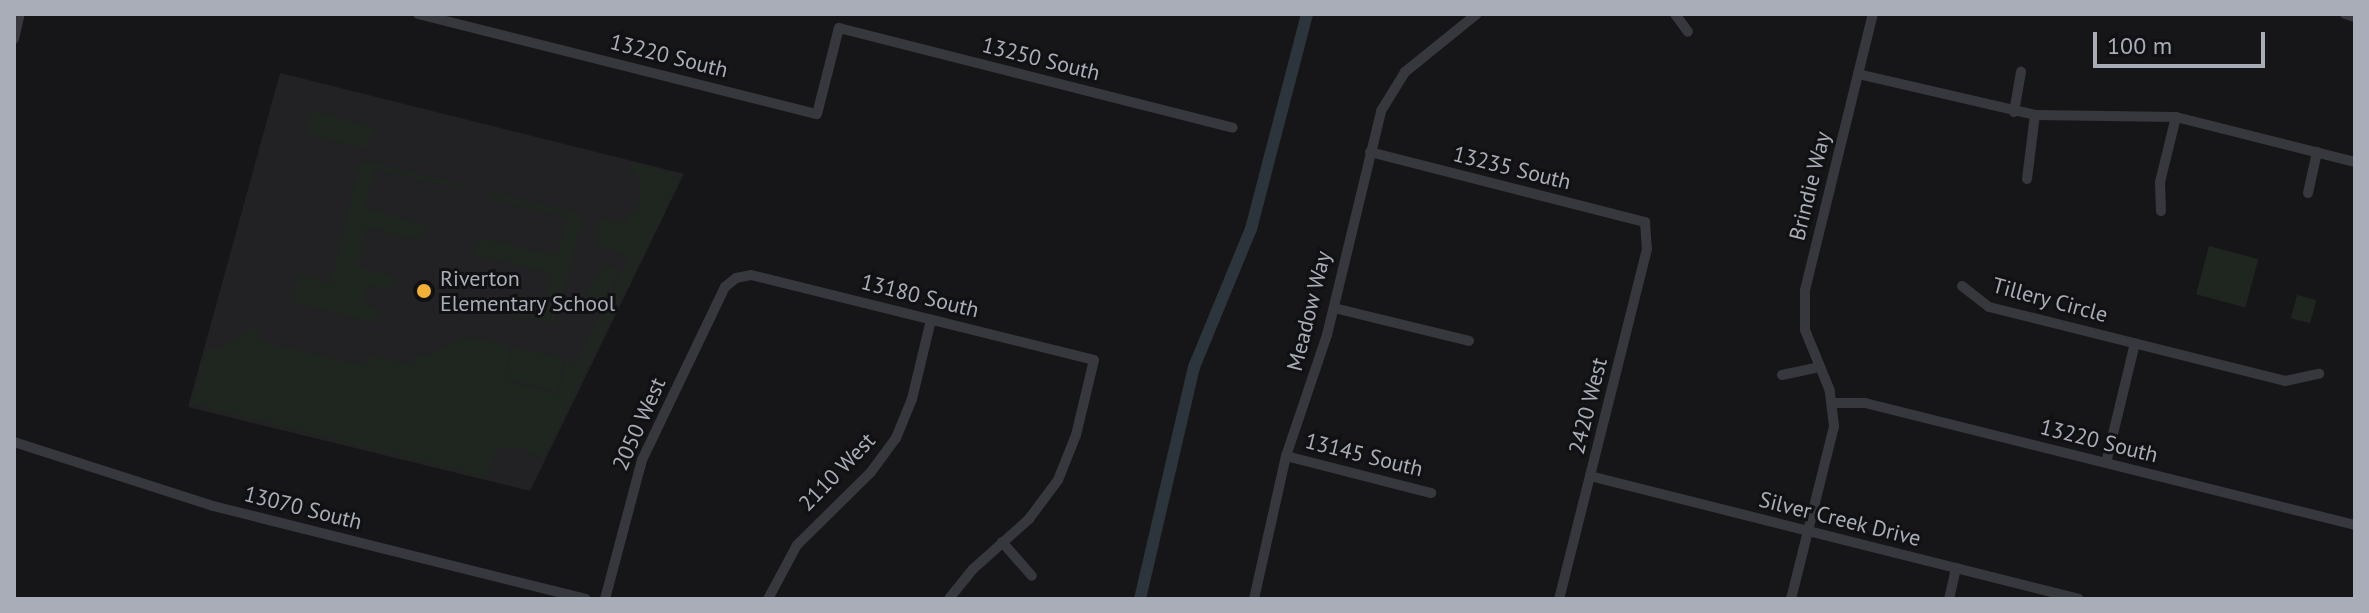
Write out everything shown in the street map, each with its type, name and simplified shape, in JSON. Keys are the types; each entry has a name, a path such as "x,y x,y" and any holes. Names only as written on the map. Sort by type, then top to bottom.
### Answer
{"street":[{"path":"14,39 20,14"},
{"name":"13220 South","path":"418,14 817,114 839,28"},
{"name":"Meadow Way","path":"1254,599 1286,456 1334,308 1370,152 1386,99 1432,49 1477,14"},
{"path":"1675,14 1688,32"},
{"name":"Brindie Way","path":"1791,599 1833,437 1833,403 1807,340 1804,300 1873,14"},
{"path":"2345,14 2355,17"},
{"name":"13250 South","path":"839,28 1233,128"},
{"path":"2014,112 2021,72"},
{"path":"1858,74 2035,115 2176,117 2355,162"},
{"path":"2027,179 2035,115"},
{"path":"2161,211 2160,182 2176,117"},
{"name":"13235 South","path":"1370,152 1645,222"},
{"path":"2308,193 2317,152"},
{"name":"2420 West","path":"1559,599 1647,249 1645,222"},
{"name":"13180 South","path":"736,278 751,275 1094,360 1076,435 1058,480 1040,507 1002,542"},
{"name":"2050 West","path":"605,599 642,460 725,287 736,278"},
{"name":"Tillery Circle","path":"1962,286 1989,307 2285,381 2319,374"},
{"path":"1334,308 1469,341"},
{"name":"2110 West","path":"768,599 803,536 871,472 896,438 931,320"},
{"path":"2106,463 2135,343"},
{"path":"1782,375 1819,367"},
{"name":"13220 South","path":"1833,403 1865,403 2355,525"},
{"name":"13070 South","path":"14,442 213,506 586,599"},
{"name":"13145 South","path":"1286,456 1431,493"},
{"name":"Silver Creek Drive","path":"1590,476 2079,599"},
{"path":"949,599 1002,542 1032,576"},
{"path":"1949,599 1956,568"}],"shaded area":[{"name":"Riverton Elementary School","path":"280,73 684,174 530,491 188,407"},
{"path":"312,111 373,127 367,150 306,133"},
{"path":"368,161 455,183 459,188 374,169 365,208 426,225 422,241 366,227 358,267 396,277 393,290 367,285 364,302 379,310 376,323 292,302 299,275 331,283 359,167"},
{"path":"627,161 682,176 543,459 520,448 499,448 484,477 191,404 207,349 221,349 251,328 259,329 257,340 364,366 368,355 411,365 413,357 428,356 468,337 511,346 504,381 558,394 567,360 577,363 629,256 596,245 601,219 628,225 625,219 637,208 641,181"},
{"path":"488,191 573,212 582,219 555,324 469,303 464,294 543,314 552,273 475,254 479,238 558,256 567,217 486,197"},
{"path":"2209,246 2258,259 2245,307 2196,294"},
{"path":"604,263 619,271 599,308 584,300"},
{"path":"2297,295 2316,300 2310,323 2291,318"},
{"path":"513,347 565,359 557,391 506,379"}],"waterway":[{"path":"1140,599 1194,367 1251,229 1307,14"}],"place":[{"name":"Riverton Elementary School","path":"424,291"}]}
